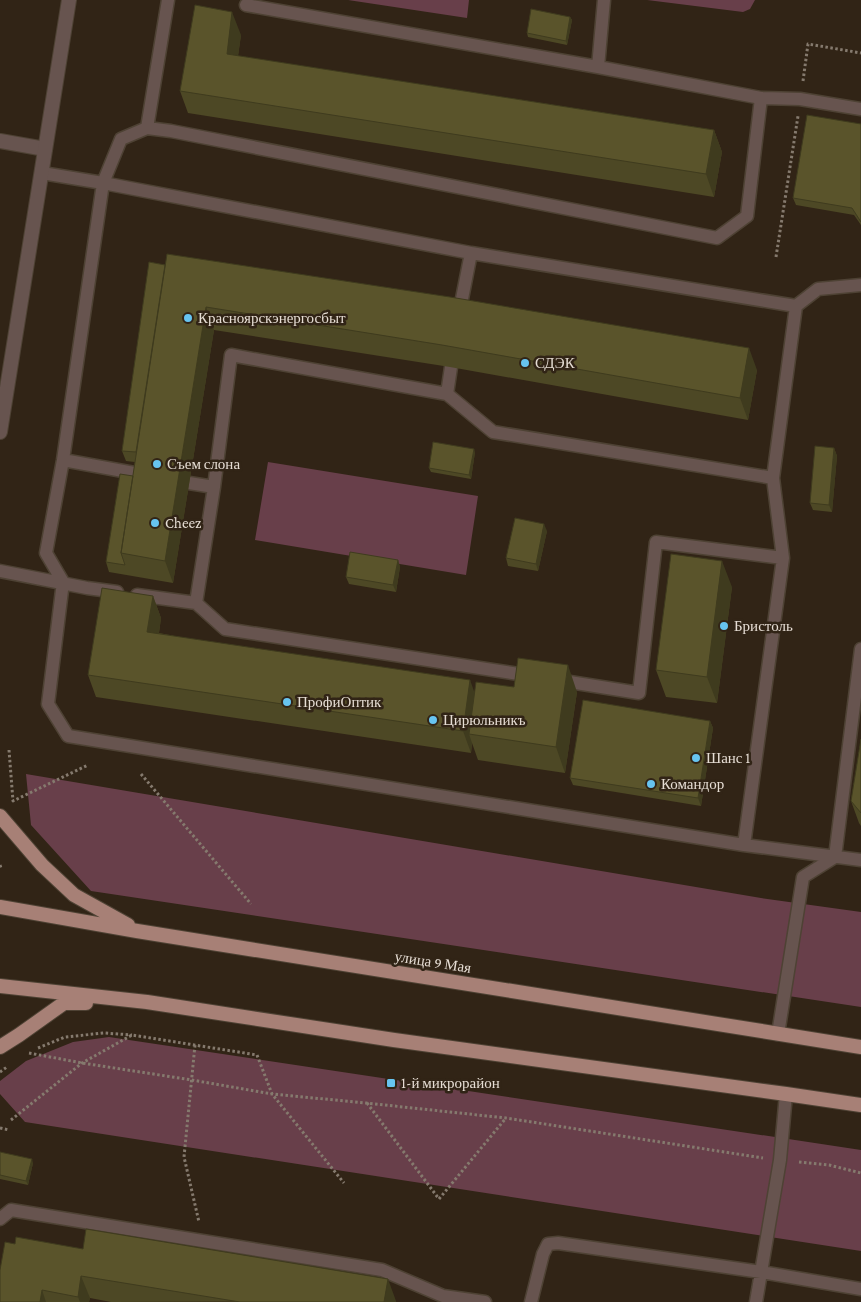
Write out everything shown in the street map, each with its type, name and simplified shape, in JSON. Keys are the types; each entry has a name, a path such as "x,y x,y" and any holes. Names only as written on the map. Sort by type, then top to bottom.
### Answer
{"main road":[{"path":"0,816 42,865 74,895 137,930"},
{"name":"улица 9 Мая","path":"0,907 861,1047"},
{"path":"0,986 147,1002 394,1040 861,1105"},
{"path":"0,1047 64,1003 147,1002"}],"street":[{"path":"0,432 69,0"},
{"path":"0,141 45,149"}],"lane":[{"path":"147,128 168,0"},
{"path":"598,67 604,0"},
{"path":"246,5 283,6 761,98 800,99 861,109"},
{"path":"761,98 747,216 717,238 147,128 121,139 103,183 63,460 46,553 63,582 48,704 68,736 744,845 861,860"},
{"path":"42,173 471,253 796,306"},
{"path":"458,320 471,253"},
{"path":"744,845 783,558 773,478 796,306 818,289 861,285"},
{"path":"196,603 214,487 231,355 447,394 493,432 773,478"},
{"path":"447,394 451,367"},
{"path":"63,460 145,475"},
{"path":"190,483 214,487"},
{"path":"0,571 87,588 196,603 225,629 640,693 656,542 783,558"},
{"path":"778,1034 803,877 835,856 861,649"},
{"path":"756,1302 780,1160 786,1094"},
{"path":"0,1219 11,1210 382,1270 443,1296 485,1302"},
{"path":"531,1302 543,1254 548,1244 558,1243 761,1272 861,1289"}],"path":[{"path":"776,256 808,44 861,53"},
{"path":"9,750 13,801 88,766"},
{"path":"141,774 251,904"},
{"path":"344,1183 272,1094 258,1055 132,1034 104,1033 64,1037 26,1052 272,1094 506,1118 780,1160 830,1165 861,1173"},
{"path":"11,1120 82,1063 132,1034"},
{"path":"195,1045 184,1157 204,1242"},
{"path":"0,1072 13,1062"},
{"path":"366,1103 439,1199 506,1118"},
{"path":"0,1128 9,1130"}],"shaded area":[{"path":"348,0 469,0 467,18"},
{"path":"647,0 755,0 750,9 743,12"},
{"path":"268,462 478,496 466,575 255,540"},
{"path":"26,774 761,898 861,912 861,1007 91,891 31,825"},
{"path":"109,1037 861,1150 861,1251 25,1122 0,1094 0,1081 26,1061 73,1042"}],"building":[{"path":"195,5 232,12 227,54 714,130 706,174 180,91"},
{"path":"531,9 570,17 566,41 527,33"},
{"path":"807,115 861,124 861,222 852,208 793,198"},
{"path":"167,254 450,297 749,348 740,398 442,345 206,307 165,561 121,553"},
{"path":"149,262 165,265 136,452 122,451"},
{"path":"433,442 474,449 469,475 429,468"},
{"path":"815,446 834,448 829,505 810,503"},
{"path":"120,474 133,476 121,553 125,565 106,562"},
{"path":"515,518 544,524 536,564 506,558"},
{"path":"350,552 398,560 393,585 346,577"},
{"path":"671,554 722,561 707,677 656,670"},
{"path":"102,588 153,596 147,632 470,680 463,731 88,675"},
{"path":"518,658 568,665 556,747 469,734 476,682 514,687"},
{"path":"583,700 710,721 698,798 570,778"},
{"path":"861,739 861,813 851,801"},
{"path":"0,1152 32,1159 26,1181 0,1175"},
{"path":"86,1229 388,1279 384,1302 240,1302 81,1276 78,1297 42,1290 40,1302 0,1302 0,1270 5,1242 15,1244 16,1237 83,1249"}],"place":[{"name":"Красноярскэнергосбыт","path":"188,318"},
{"name":"СДЭК","path":"525,363"},
{"name":"Съем слона","path":"157,464"},
{"name":"Cheez","path":"155,523"},
{"name":"Бристоль","path":"724,626"},
{"name":"ПрофиОптик","path":"287,702"},
{"name":"Цирюльникъ","path":"433,720"},
{"name":"Шанс 1","path":"696,758"},
{"name":"Командор","path":"651,784"},
{"name":"1-й микрорайон","path":"391,1083"}]}
